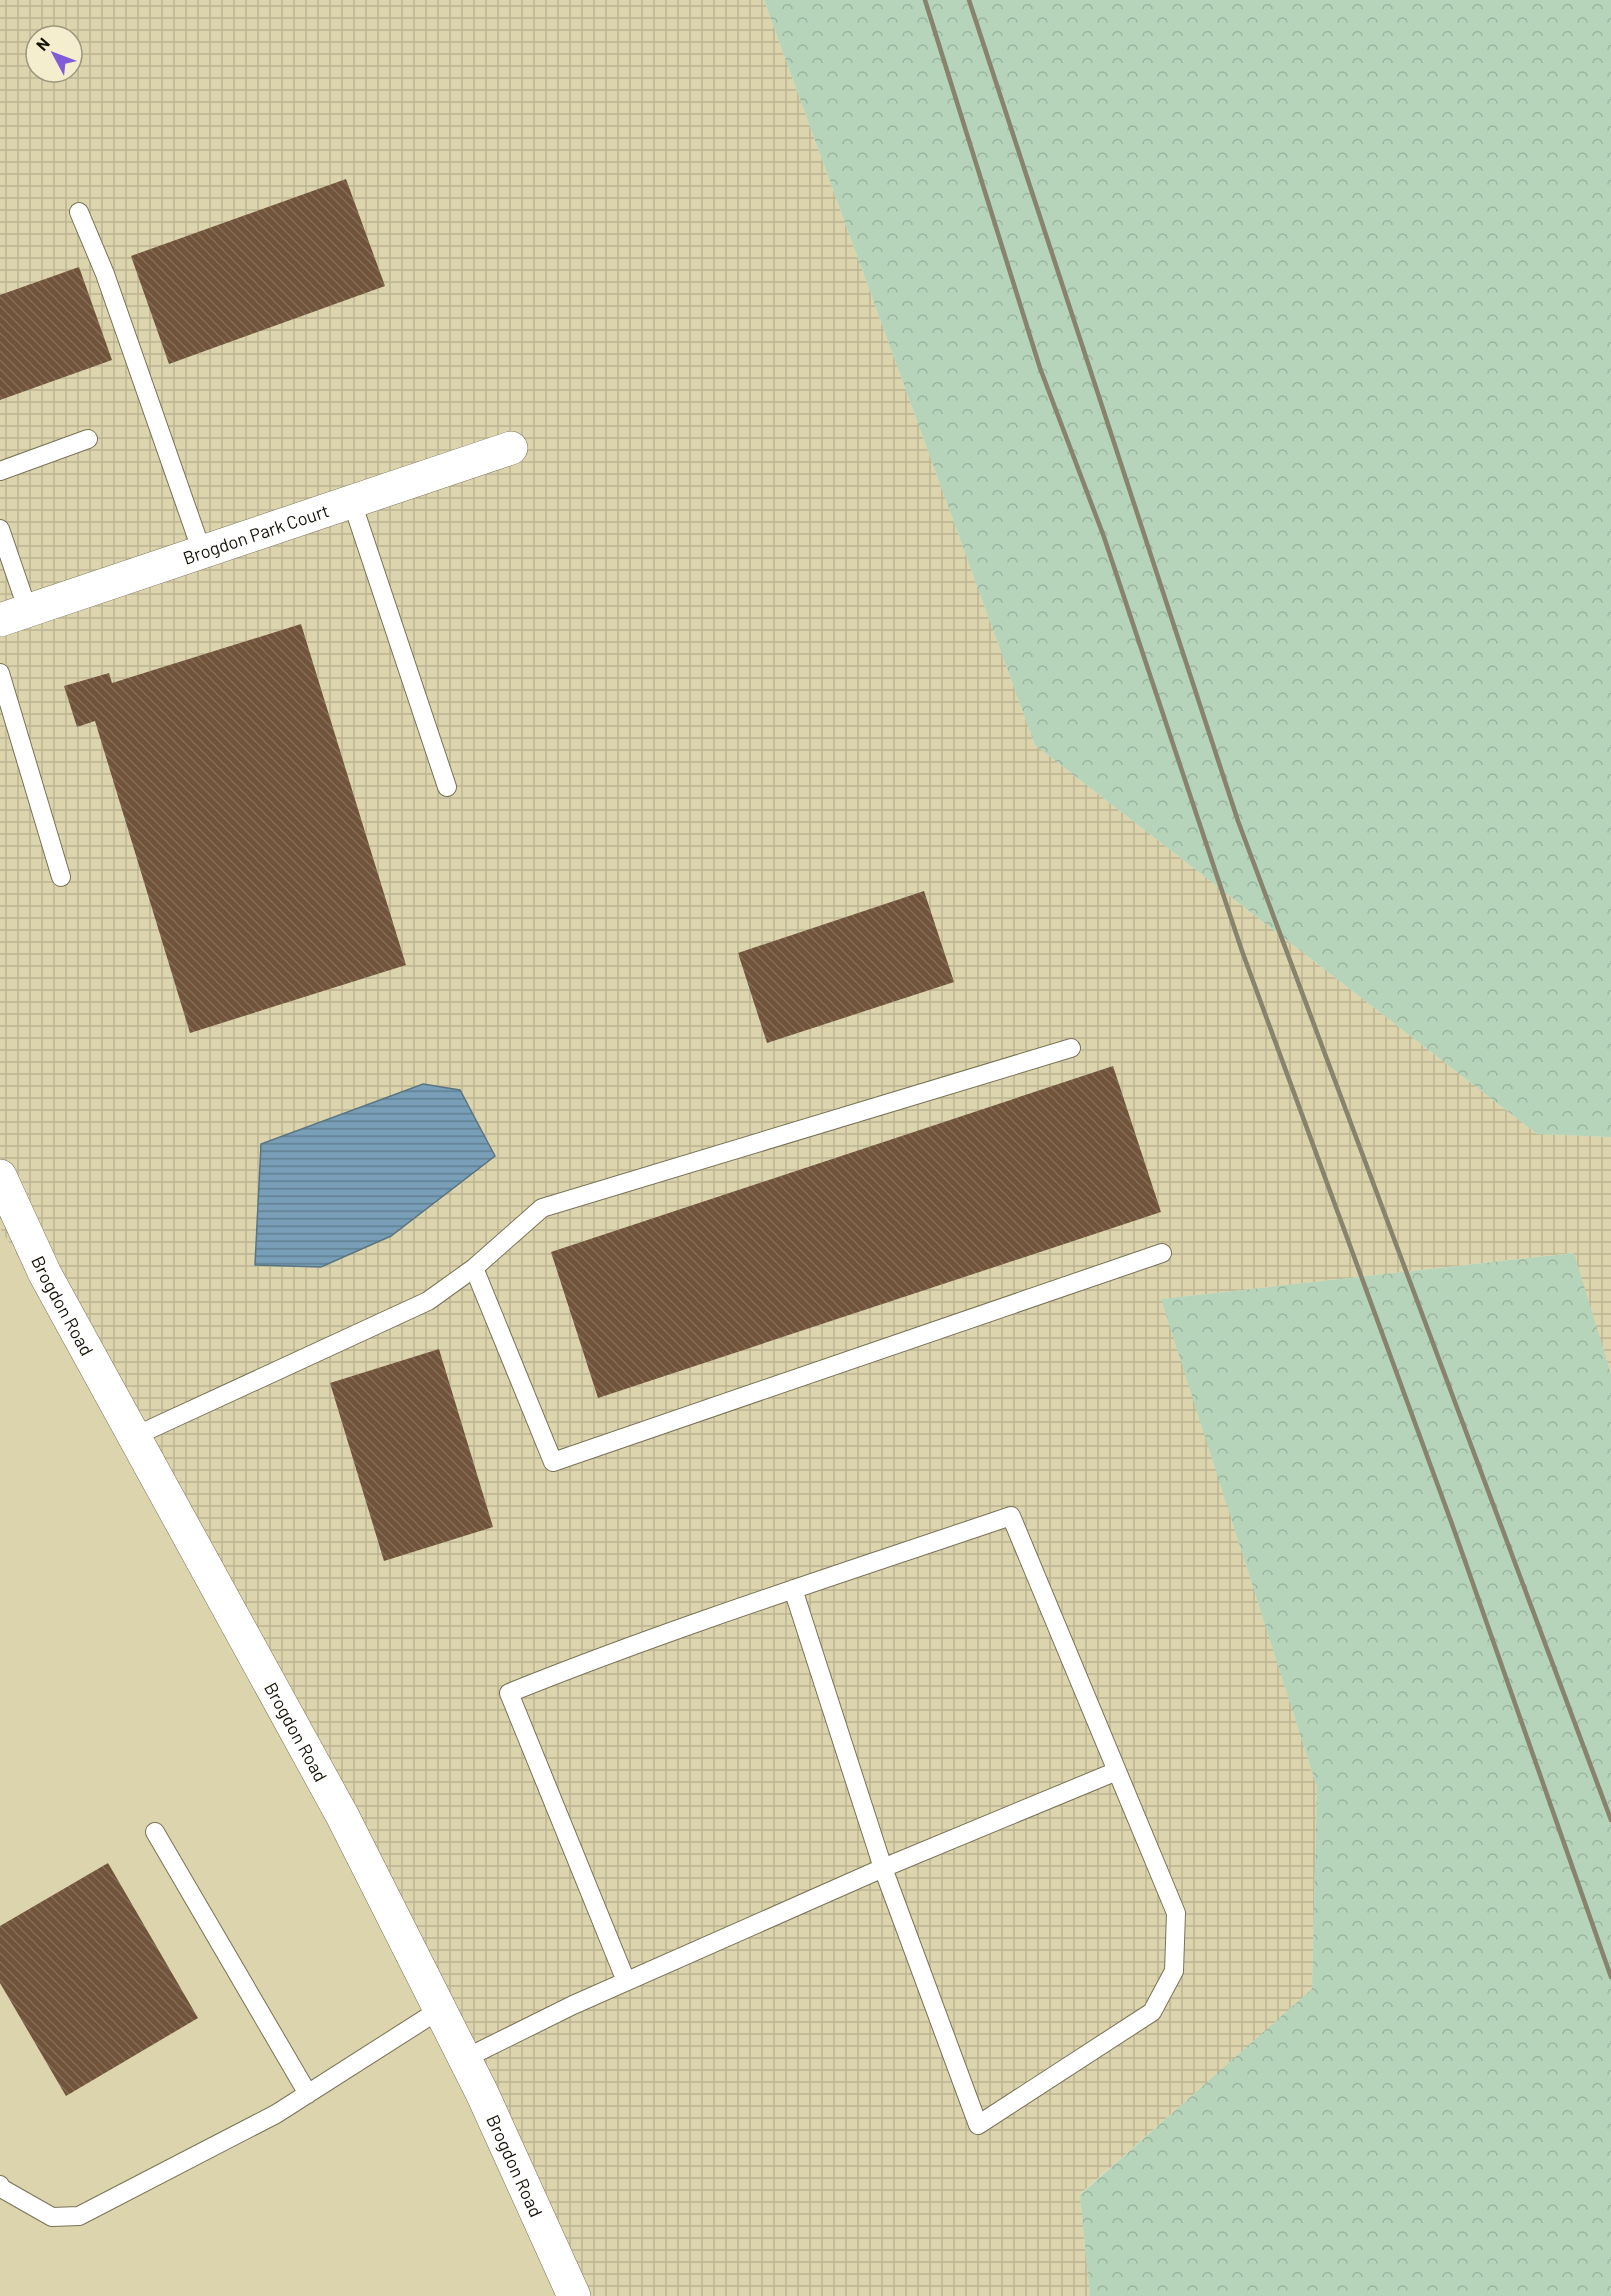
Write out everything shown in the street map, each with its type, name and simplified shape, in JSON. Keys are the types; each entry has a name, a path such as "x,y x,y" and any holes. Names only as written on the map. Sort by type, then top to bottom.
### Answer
{"street":[{"name":"Brogdon Park Court","path":"14,615 511,448"},
{"name":"Brogdon Road","path":"0,1176 45,1274 343,1817 487,2104 574,2296"},
{"path":"0,1224 45,1274"}],"lane":[{"path":"79,212 105,274 202,552"},
{"path":"0,471 88,439"},
{"path":"352,502 447,787"},
{"path":"0,529 14,615"},
{"path":"0,673 61,877"},
{"path":"133,1437 428,1301 474,1268 542,1208 1071,1048"},
{"path":"474,1268 553,1462 1162,1253"},
{"path":"626,1981 509,1693 566,1670 793,1589 1011,1516 1176,1913 1174,1971 1152,2012 978,2125 883,1868 793,1589"},
{"path":"464,2059 626,1981 883,1868 1117,1771"},
{"path":"155,1832 308,2094"},
{"path":"0,2185 1,2188 52,2217 79,2216 276,2114 439,2010"}],"shaded area":[{"path":"0,0 764,0 1035,745 1537,1134 1611,1137 1611,1374 1573,1253 1162,1299 1317,1787 1312,1990 1080,2194 1090,2296 590,2296 296,1706 0,1228"},
{"path":"0,1228 296,1706 590,2296 0,2296"}],"green space":[{"path":"764,0 1611,0 1611,1137 1537,1134 1035,745"},
{"path":"1574,1253 1611,1374 1611,2296 1090,2296 1080,2195 1312,1989 1317,1787 1161,1299"}],"water":[{"path":"423,1084 460,1090 495,1156 391,1236 321,1267 255,1265 261,1144"}],"building":[{"path":"346,179 385,286 169,364 131,256"},
{"path":"79,267 112,360 0,400 0,295"},
{"path":"301,624 406,965 190,1033 95,721 77,727 64,686 109,673 112,683"},
{"path":"924,891 954,982 767,1043 738,953"},
{"path":"1113,1066 1161,1212 598,1398 551,1252"},
{"path":"439,1349 493,1527 384,1561 330,1383"},
{"path":"108,1863 198,2018 66,2096 0,1983 0,1926"}],"railway":[{"path":"925,0 1040,368 1104,537 1242,951 1452,1524 1611,1977"},
{"path":"969,0 1238,821 1611,1820"}]}
